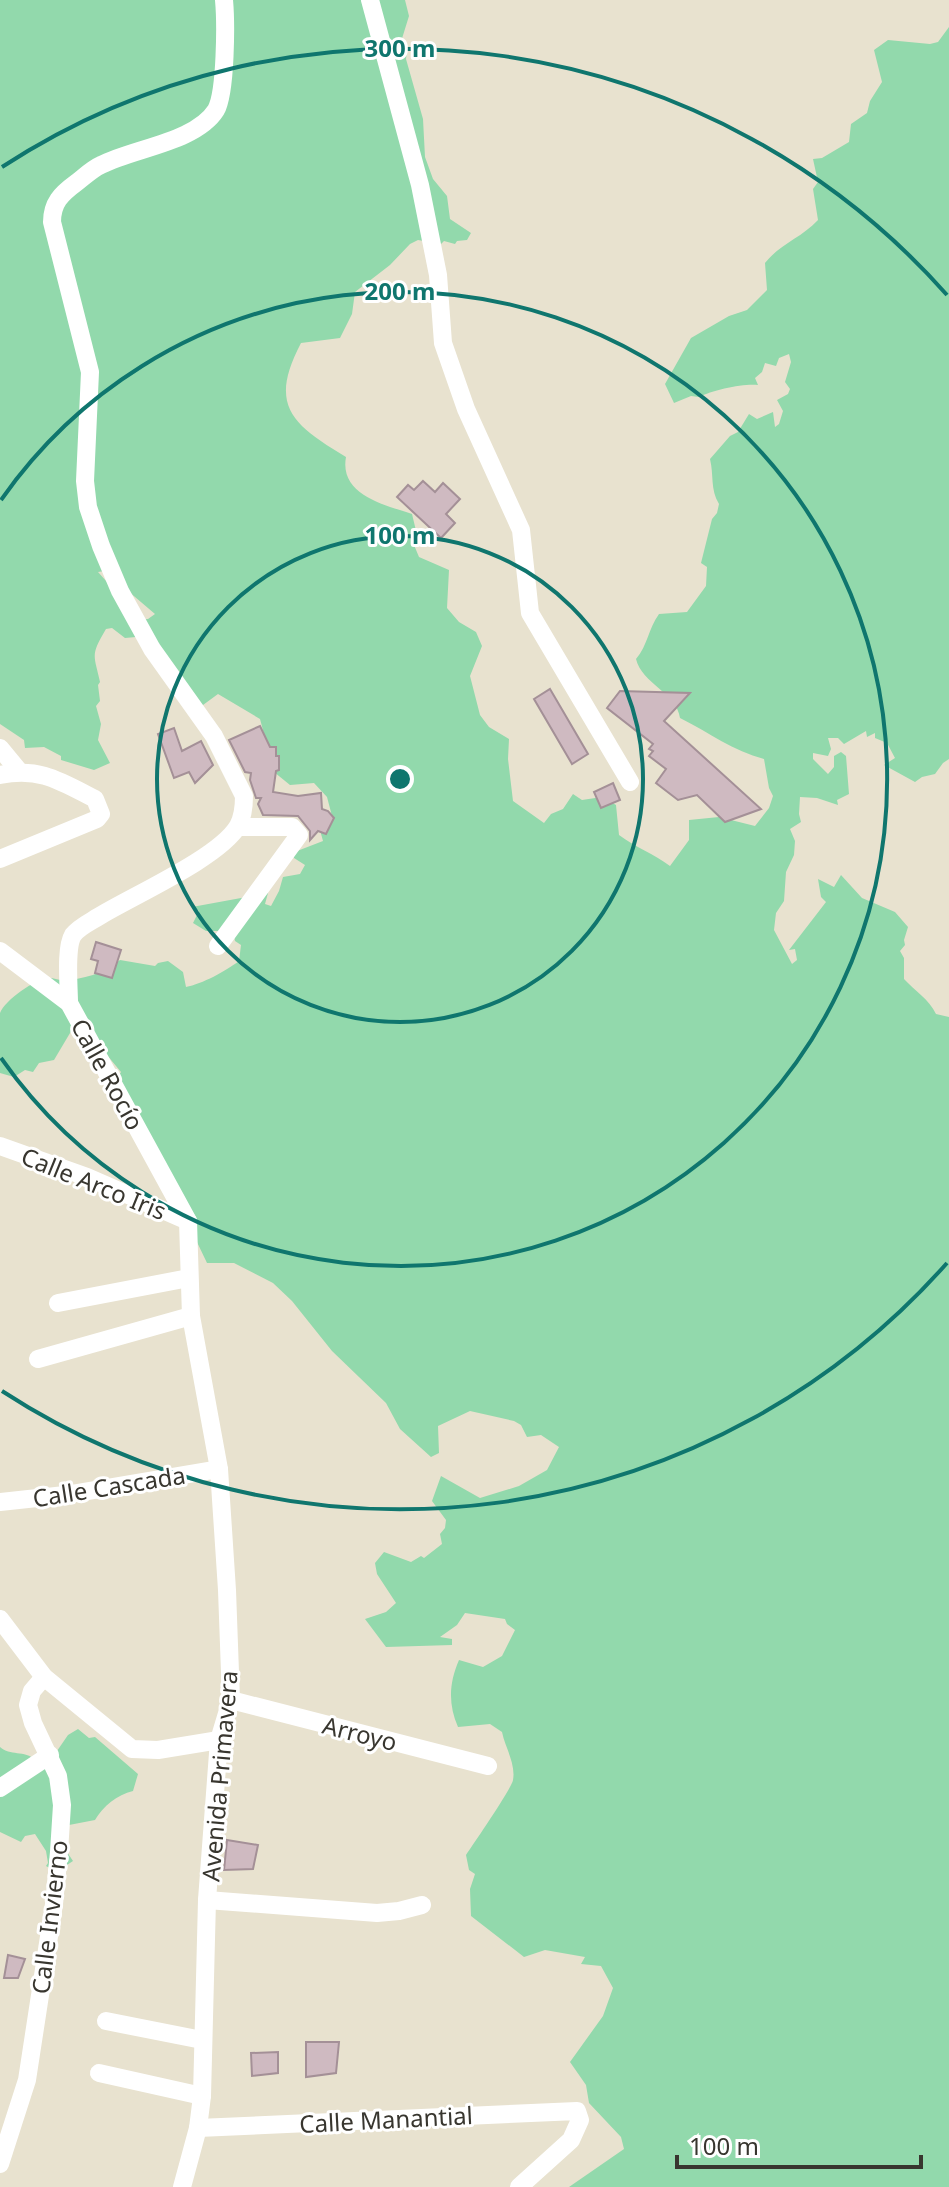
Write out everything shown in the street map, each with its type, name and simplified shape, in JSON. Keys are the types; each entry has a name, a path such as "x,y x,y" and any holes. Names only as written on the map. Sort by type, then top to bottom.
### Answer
{"street":[{"path":"69,1003 70,943 79,929 203,856 238,827 244,805 244,796 214,736 152,649 120,591 88,507 85,481 90,372 52,222 53,210 62,193 101,165 193,130 208,120 219,103 226,32 224,0"},
{"path":"370,0 420,185 438,275 443,343 466,409 521,530 530,613 630,782"},
{"path":"0,748 19,771"},
{"path":"0,775 19,771 44,773 95,799 101,811 97,819 0,859"},
{"path":"218,946 299,835 292,827 238,827"},
{"name":"Calle Rocío","path":"0,951 69,1003 188,1221"},
{"name":"Calle Arco Iris","path":"0,1146 87,1177 188,1221"},
{"name":"Avenida Primavera","path":"182,2187 198,2128 202,2096 207,1900 219,1740 231,1700 219,1469 191,1316 188,1221"},
{"path":"58,1303 189,1278"},
{"path":"38,1359 191,1316"},
{"name":"Calle Cascada","path":"0,1502 65,1495 219,1469"},
{"path":"0,1619 44,1677 132,1749 158,1750 219,1740"},
{"name":"Calle Invierno","path":"0,2164 27,2080 54,1904 62,1805 58,1776 33,1723 28,1705 32,1691 44,1677"},
{"name":"Arroyo","path":"231,1700 488,1766"},
{"path":"0,1788 50,1755"},
{"path":"207,1900 377,1913 422,1905"},
{"path":"106,2021 202,2040"},
{"path":"99,2073 202,2096"},
{"name":"Calle Manantial","path":"198,2128 574,2109 580,2115 577,2132 519,2187"}],"green space":[{"path":"0,0 405,0 409,16 400,45 407,51 406,59 423,119 425,157 433,179 447,196 450,219 471,233 467,240 455,244 418,240 410,244 390,265 355,292 352,314 340,338 301,343 291,365 286,398 299,423 346,457 346,470 357,489 377,502 412,514 418,539 414,545 419,557 449,570 447,608 459,622 476,632 482,646 470,676 480,715 489,727 509,739 513,801 544,823 551,814 563,809 573,794 582,800 602,797 616,805 619,835 670,866 689,840 689,820 719,817 755,826 769,808 773,796 764,759 680,718 673,702 645,675 636,659 659,614 687,612 706,586 707,567 701,563 719,504 713,487 710,459 730,436 738,432 749,414 757,419 773,412 775,427 779,424 783,411 777,400 788,394 790,389 785,382 791,362 789,354 779,358 776,366 765,363 762,372 755,378 758,385 728,388 674,403 665,384 691,338 729,316 747,310 767,290 765,263 818,220 813,189 818,182 813,159 822,158 849,142 851,124 867,113 870,101 882,82 874,50 888,40 938,42 949,27 949,759 935,774 915,782 884,765 895,758 887,743 875,738 875,733 867,737 866,731 844,744 838,738 828,738 831,749 828,756 813,753 813,759 828,774 834,767 834,756 841,752 846,756 849,794 837,800 838,805 817,798 800,797 801,822 790,829 795,841 794,855 786,872 784,901 776,913 774,930 792,964 797,960 795,949 789,950 826,902 821,897 818,879 834,887 841,875 862,898 895,912 908,927 905,945 900,951 904,958 904,979 926,999 936,1014 949,1017 949,2187 569,2187 624,2149 621,2137 589,2103 586,2085 570,2062 603,2016 613,1988 601,1966 581,1964 585,1957 545,1950 524,1957 471,1916 470,1889 475,1874 469,1870 466,1855 506,1793 514,1774 502,1732 490,1724 458,1727 451,1702 453,1677 459,1660 483,1667 502,1656 515,1630 505,1619 465,1613 457,1625 440,1637 452,1639 452,1645 386,1647 365,1619 386,1612 396,1603 377,1574 375,1563 384,1552 411,1562 421,1556 424,1558 442,1544 440,1534 446,1520 432,1501 441,1476 480,1498 519,1486 547,1470 559,1447 541,1435 527,1437 521,1425 514,1421 470,1411 438,1426 439,1453 431,1457 400,1429 386,1403 332,1351 292,1301 273,1283 234,1263 207,1263 118,1077 121,1072 92,1037 73,1028 54,1060 39,1063 33,1072 25,1070 14,1077 0,1073 0,1013 14,996 36,982 49,978 70,980 85,977 107,969 120,960 155,966 168,961 183,972 186,987 214,977 239,961 241,945 234,936 220,931 206,931 193,923 199,911 192,907 268,893 265,904 271,906 283,877 300,874 305,865 292,853 323,841 318,823 332,816 327,797 314,783 290,785 274,772 260,719 218,694 203,705 190,704 138,620 155,614 128,591 111,570 98,572 125,602 136,637 125,638 112,628 106,629 95,650 100,682 100,701 96,706 101,724 98,740 110,763 94,770 61,760 61,756 44,747 25,748 24,740 0,724"},
{"path":"78,1729 89,1738 95,1737 138,1774 133,1791 111,1802 95,1820 69,1825 67,1852 73,1861 53,1869 46,1866 46,1851 35,1834 25,1836 21,1842 0,1832 0,1747 36,1760 57,1751 68,1735"}],"building":[{"path":"423,481 435,492 443,483 460,499 446,514 455,523 441,538 397,497 408,485 414,490"},
{"path":"550,689 588,754 572,764 534,699"},
{"path":"620,691 690,693 664,721 761,809 725,822 697,795 678,800 656,783 666,769 649,756 653,744 607,708"},
{"path":"260,726 270,747 276,747 276,756 279,756 273,792 298,796 321,793 322,809 334,818 326,834 318,831 310,840 310,831 298,816 263,815 258,804 261,798 256,798 250,780 251,773 245,772 229,740"},
{"path":"174,728 182,751 201,741 213,765 195,783 189,772 174,778 158,734"},
{"path":"613,783 620,800 601,808 594,792"},
{"path":"96,942 121,950 112,978 95,973 98,961 91,959"},
{"path":"227,1840 258,1845 253,1869 224,1870"},
{"path":"8,1955 25,1959 18,1978 4,1978"},
{"path":"306,2042 339,2042 336,2073 306,2077"},
{"path":"278,2052 278,2073 252,2076 251,2053"}]}
